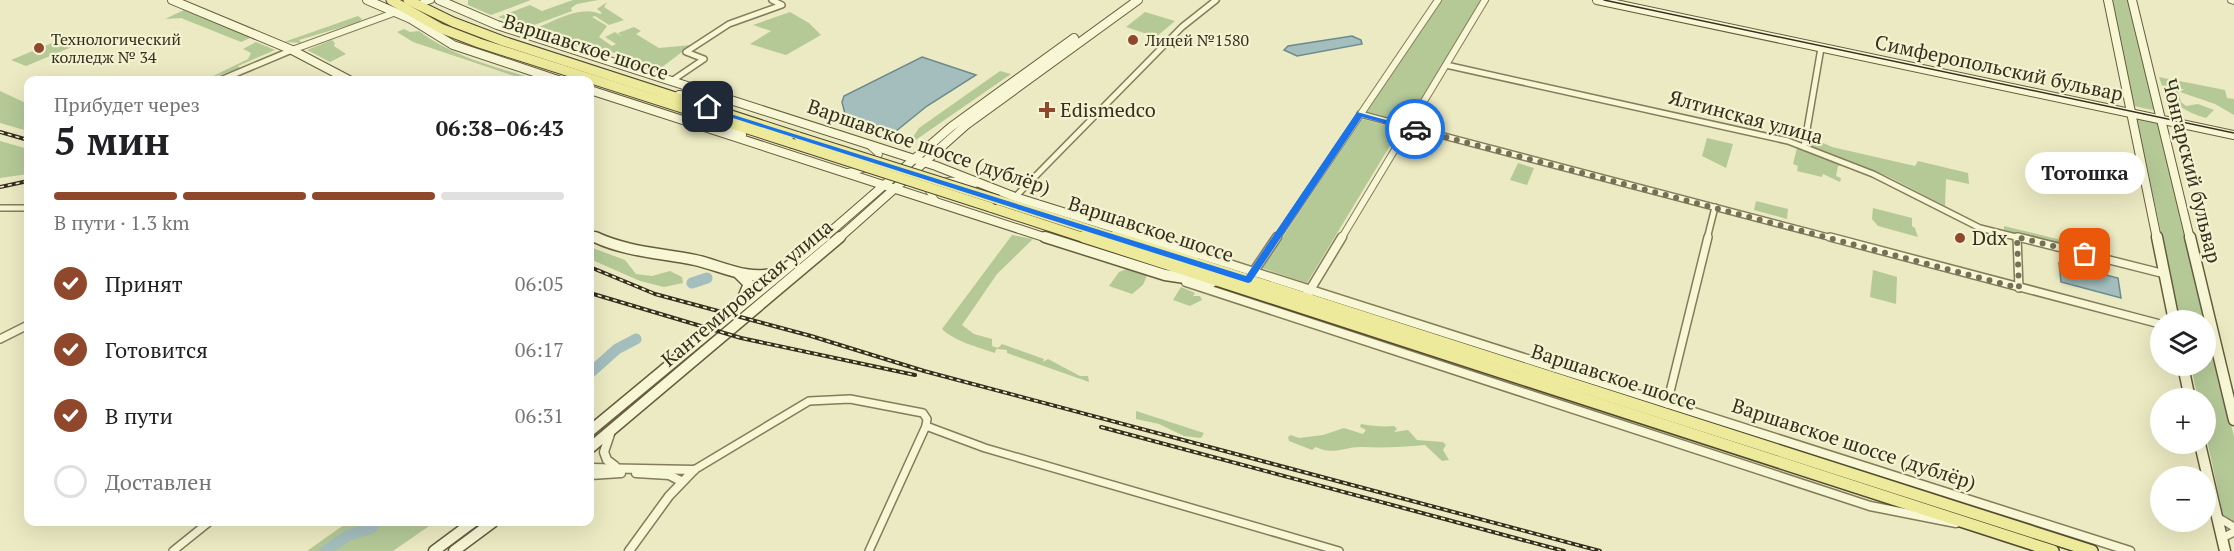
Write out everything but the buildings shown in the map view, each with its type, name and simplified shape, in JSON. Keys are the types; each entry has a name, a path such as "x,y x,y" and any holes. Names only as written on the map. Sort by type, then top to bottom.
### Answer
{"main road":[{"path":"172,0 292,50 341,76"},
{"path":"367,0 400,10 453,45 546,76"},
{"name":"Варшавское шоссе","path":"391,0 400,10 440,28 582,76"},
{"name":"Варшавское шоссе","path":"408,0 503,42 664,93 795,140"},
{"name":"Варшавское шоссе (дублёр)","path":"438,0 486,21 924,162 1016,197 1172,246"},
{"path":"1117,11 1128,0"},
{"path":"1052,58 1117,11 1138,0"},
{"name":"Симферопольский бульвар","path":"1597,0 2130,110"},
{"name":"Симферопольский бульвар","path":"1620,0 1821,48 2234,129"},
{"path":"2108,0 2172,310"},
{"name":"Чонгарский бульвар","path":"2132,0 2161,116 2204,310"},
{"path":"486,21 503,42"},
{"name":"Кантемировская улица","path":"594,428 857,209 937,138 1052,58"},
{"name":"Кантемировская улица","path":"594,445 868,213 946,142 1052,58"},
{"name":"Варшавское шоссе","path":"594,80 1304,299 2092,551"},
{"path":"594,91 825,168 1165,275 1244,282"},
{"path":"664,93 742,103"},
{"path":"695,112 718,125 811,163"},
{"name":"Симферопольский бульвар","path":"2161,116 2234,135"},
{"name":"Варшавское шоссе","path":"994,203 1213,269 1244,282"},
{"path":"857,209 868,208 868,213"},
{"path":"594,237 627,249 693,260 765,276 789,266"},
{"path":"1172,246 1213,269"},
{"path":"733,270 749,284 748,291 737,307"},
{"name":"Варшавское шоссе","path":"1304,299 2053,551"},
{"name":"Чонгарский бульвар","path":"2216,358 2234,420"},
{"path":"2216,516 2225,551"},
{"path":"434,551 468,526"},
{"path":"454,551 488,526"}],"street":[{"path":"230,76 292,50 431,0"},
{"path":"673,80 704,59 686,52 729,24 782,5 772,0"},
{"path":"1016,197 1182,27 1216,0"},
{"path":"1244,282 1438,0"},
{"path":"1274,312 1290,312 1304,299 1485,0"},
{"path":"1804,147 1821,48"},
{"name":"Ялтинская улица","path":"1446,65 1733,126 1804,147 1873,174 1971,224 2165,274"},
{"path":"1360,114 2150,321"},
{"path":"937,138 937,143 946,142"},
{"path":"825,168 852,172 874,165 879,156 877,151 858,141"},
{"path":"939,203 931,198 929,191 940,181 955,180 985,186"},
{"path":"1667,404 1715,207"},
{"path":"0,208 24,208"},
{"path":"2017,237 2019,288"},
{"name":"Варшавское шоссе (дублёр)","path":"1172,246 1244,282 1667,404 2130,551"},
{"path":"1165,275 1870,506 1914,517 1973,525"},
{"path":"0,339 24,327"},
{"path":"628,551 681,481 694,470 809,401 837,397 923,413 927,419 926,426 869,551"},
{"path":"926,426 985,448 1338,551"},
{"path":"616,427 608,437 603,450 608,462 619,468"},
{"path":"594,468 694,470"},
{"path":"594,475 658,473 681,481"},
{"path":"1922,484 2017,527"},
{"path":"2216,513 2223,522 2234,527"},
{"path":"173,551 204,526"},
{"path":"2222,539 2234,532"}],"green space":[{"path":"468,0 531,0 491,15 468,5"},
{"path":"573,0 598,0 577,4 571,8 572,11 529,27 498,17 530,5 542,11"},
{"path":"1440,0 1482,0 1406,123 1366,113"},
{"path":"2111,0 2131,0 2157,111 2134,106"},
{"path":"607,2 604,7 624,20 609,25 595,16 592,17 607,26 599,37 612,46 616,44 605,37 615,32 622,37 618,33 634,27 641,31 636,34 659,48 691,45 661,68 537,28 585,11 600,14 602,13 597,9"},
{"path":"184,10 250,38 241,42 181,18 165,19"},
{"path":"790,12 809,23 821,35 786,55 750,44 771,31 753,25"},
{"path":"1145,12 1175,21 1156,37 1126,27"},
{"path":"358,16 362,19 359,22 299,40 302,43 284,42"},
{"path":"404,29 410,32 419,31 462,55 525,76 514,76 413,42 397,32"},
{"path":"64,38 79,44 26,66 11,60"},
{"path":"332,40 335,43 334,46 346,54 330,62 307,50"},
{"path":"256,42 275,50 238,66 240,68 213,76 248,59 251,53 243,49"},
{"path":"1000,71 1011,74 907,146 919,128"},
{"path":"2159,77 2225,90 2227,98 2234,99 2234,115 2215,104 2180,92 2184,89 2180,89 2178,92 2181,102 2186,106 2198,104 2214,110 2206,118 2190,112 2171,98"},
{"path":"0,91 24,102 24,130 0,123"},
{"path":"2136,116 2160,121 2202,310 2178,310"},
{"path":"1362,119 1400,129 1307,283 1262,268"},
{"path":"1707,138 1733,144 1726,168 1702,156"},
{"path":"1814,139 1832,147 1915,166 1918,161 1968,173 1969,184 1946,179 1945,206 1889,177 1810,146 1810,141"},
{"path":"0,141 24,148 24,175 0,178"},
{"path":"1797,148 1844,165 1838,166 1836,176 1841,178 1840,182 1823,174 1822,177 1797,171 1798,166 1793,164"},
{"path":"1518,163 1534,168 1527,185 1510,180"},
{"path":"1756,201 1788,209 1787,219 1754,210"},
{"path":"1873,208 1912,218 1912,226 1918,237 1878,226 1872,219"},
{"path":"2004,226 2106,251 2107,256 2004,230"},
{"path":"1012,235 1033,239 997,274 962,325 974,334 992,339 992,346 998,348 1002,344 1044,359 1043,362 1048,359 1080,376 1088,376 1089,382 1007,353 1007,350 996,349 995,353 960,341 942,329"},
{"path":"594,248 625,260 636,274 652,276 670,271 682,277 683,283 664,287 640,281 594,261"},
{"path":"1127,269 1148,273 1143,285 1132,294 1109,286 1119,272"},
{"path":"1873,270 1897,277 1896,304 1870,297"},
{"path":"1181,287 1195,293 1193,296 1200,296 1202,300 1190,306 1173,300"},
{"path":"2216,364 2234,436 2234,522 2223,514 2216,482 2216,466 2213,466 2210,454 2216,454 2216,388 2196,388 2193,376 2216,376"},
{"path":"1136,411 1204,433 1201,438 1184,436 1159,424 1136,419"},
{"path":"1361,424 1394,426 1397,429 1394,432 1408,430 1417,440 1443,442 1446,445 1443,450 1449,460 1442,461 1425,445 1357,447 1328,451 1316,447 1312,450 1289,441 1288,437 1291,435 1299,438 1323,435 1344,428 1363,434 1366,430 1360,427"},
{"path":"342,526 429,526 393,551 307,551"}],"water":[{"path":"1352,36 1361,40 1362,44 1297,56 1284,50 1288,46"},
{"path":"922,57 976,75 927,106 896,131 881,131 846,118 842,102 844,96"},
{"path":"2059,263 2118,278 2121,298 2061,282"}],"waterway":[{"path":"692,283 707,278"},
{"path":"594,369 617,349 636,339"},
{"path":"325,551 349,535 373,526"}],"tram line":[{"path":"1604,0 2234,133"}],"railway":[{"path":"0,132 24,139"},
{"path":"0,187 24,182"},
{"path":"594,269 655,294 811,336 924,371 1600,551"},
{"path":"594,294 741,338 915,375"},
{"path":"1101,427 1564,551"}],"way so far":[{"path":"1415,129 2019,288 2017,237 2085,254"}],"place":[{"name":"Лицей №1580","path":"1133,40"},
{"name":"Технологический колледж № 34","path":"39,48"},
{"name":"Edismedco","path":"1047,110"},
{"name":"Ddx","path":"1960,238"},
{"name":"Тотошка","path":"2085,254"}],"route":[{"path":"708,107 1248,280 1360,114 1415,129"}]}
